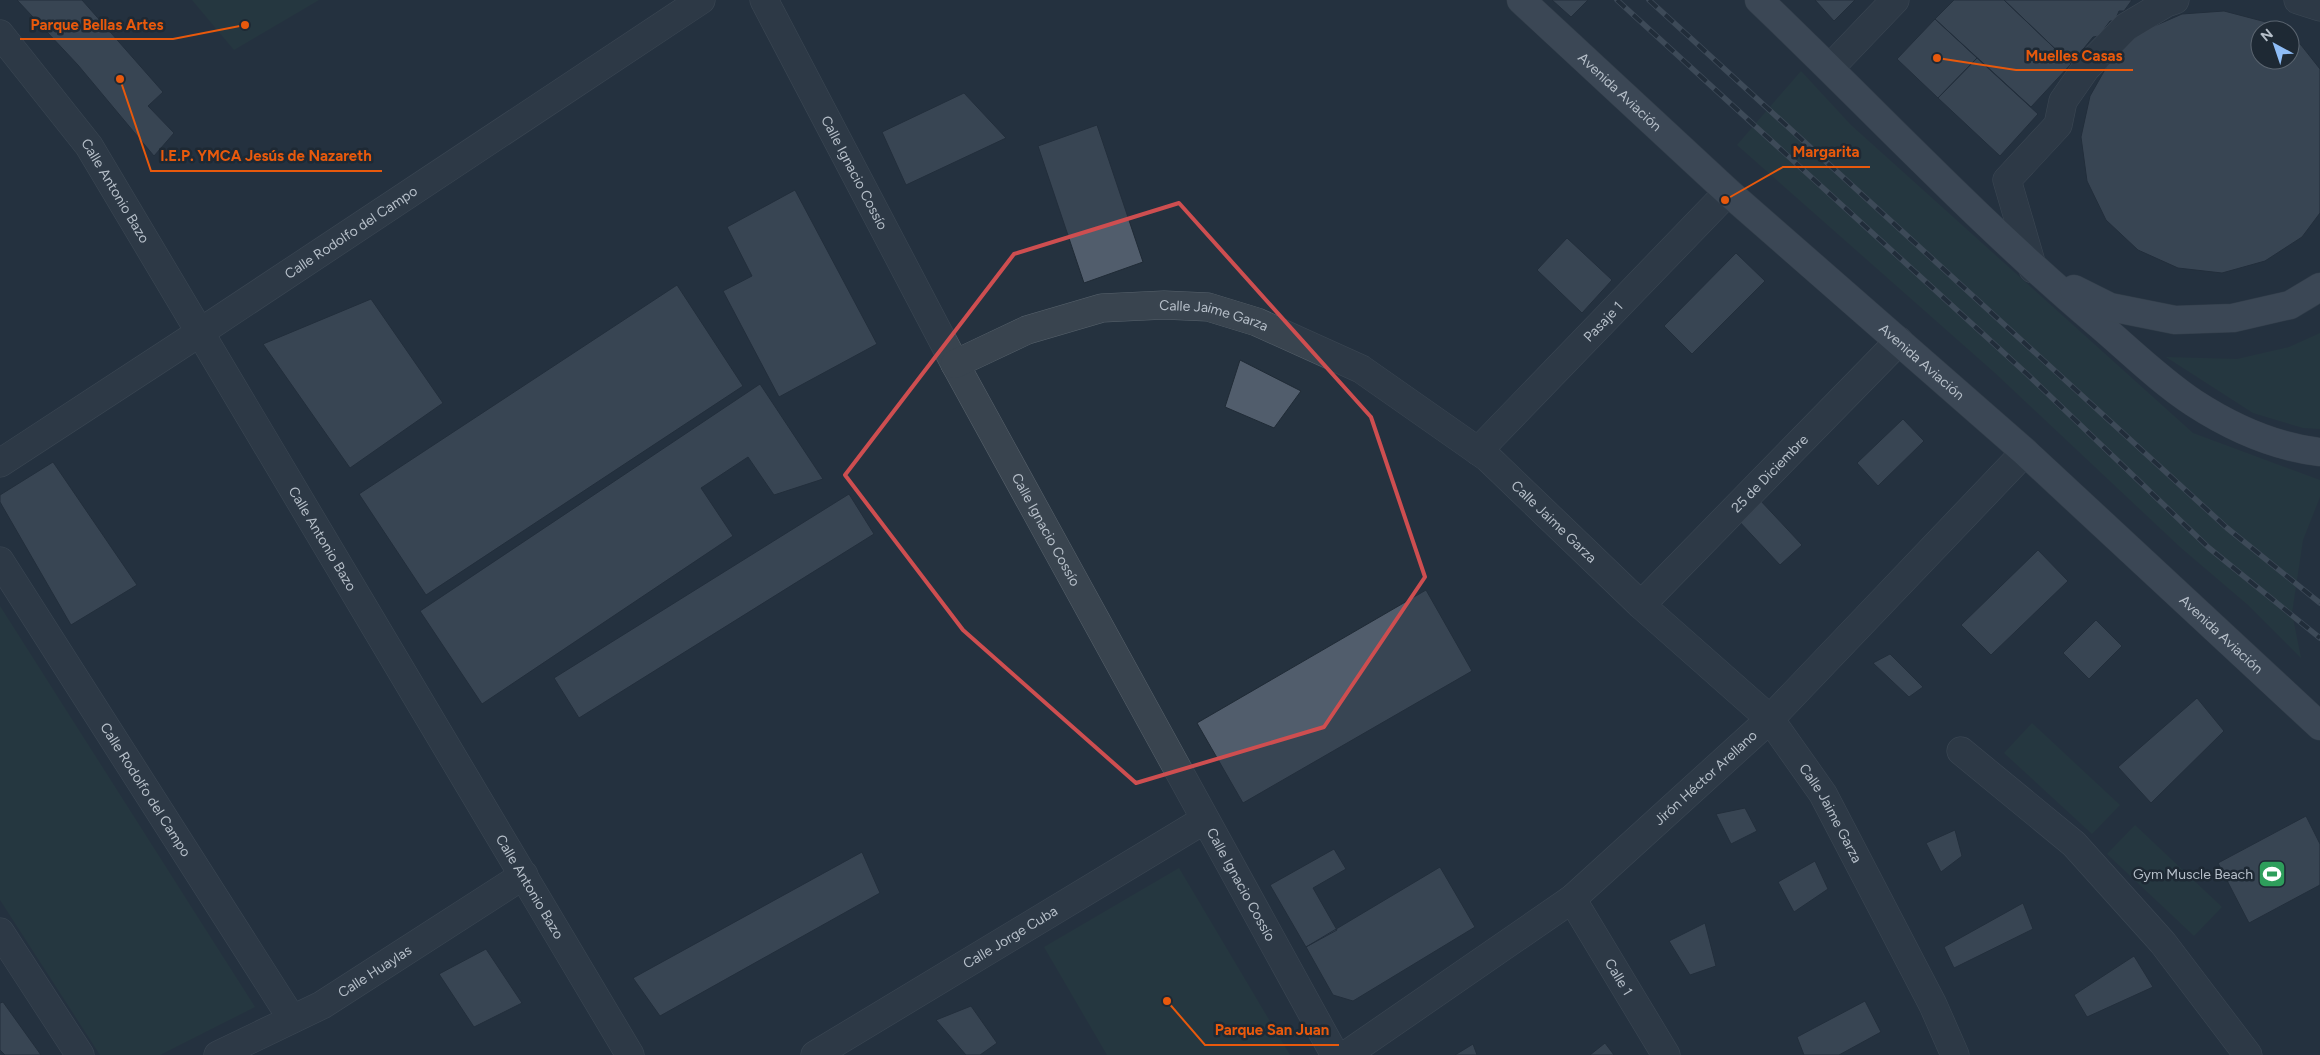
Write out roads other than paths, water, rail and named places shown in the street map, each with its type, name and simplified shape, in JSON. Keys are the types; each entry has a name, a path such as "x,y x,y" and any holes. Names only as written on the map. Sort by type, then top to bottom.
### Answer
{"main road":[{"name":"Avenida Aviación","path":"1521,0 1728,192 2025,452 2320,726"},
{"path":"1759,0 2034,268 2193,402 2253,434 2278,443 2320,452"},
{"path":"2034,268 2110,307 2175,320 2242,316 2290,305 2320,287"}],"street":[{"name":"Calle Rodolfo del Campo","path":"0,463 700,0"},
{"name":"Calle Ignacio Cossío","path":"764,0 955,364 1204,820 1335,1055"},
{"path":"1830,68 1895,0"},
{"path":"2034,268 2007,180 2058,126 2063,101 2086,68 2126,26 2166,3 2175,0"},
{"path":"2298,0 2320,7"},
{"name":"Calle Antonio Bazo","path":"0,34 89,146 630,1055"},
{"name":"Pasaje 1","path":"1478,451 1728,192"},
{"name":"Calle Jaime Garza","path":"955,364 1027,330 1102,308 1164,305 1208,307 1257,322 1361,369 1488,458 1641,606 1770,719 1823,794 1933,1005 1955,1055"},
{"name":"25 de Diciembre","path":"1641,606 1898,341"},
{"name":"Jirón Héctor Arellano","path":"1346,1055 1572,899 1770,719 2025,452"},
{"name":"Calle Rodolfo del Campo","path":"0,561 292,1019"},
{"path":"1961,751 2074,844 2164,943 2248,1055"},
{"name":"Calle Jorge Cuba","path":"815,1055 1204,820"},
{"name":"Calle Huaylas","path":"218,1055 322,1005 524,875"},
{"name":"Calle 1","path":"1572,899 1666,1055"},
{"path":"0,932 80,1055"}],"railway":[{"path":"1617,0 2027,374 2209,548 2320,638"},
{"path":"1649,0 2227,528 2320,603"}],"place":[{"name":"Parque Bellas Artes","path":"245,25"},
{"name":"Muelles Casas","path":"1937,58"},
{"name":"I.E.P. YMCA Jesús de Nazareth","path":"120,79"},
{"name":"Margarita","path":"1725,200"},
{"name":"Gym Muscle Beach","path":"2272,874"},
{"name":"Parque San Juan","path":"1167,1001"}]}
